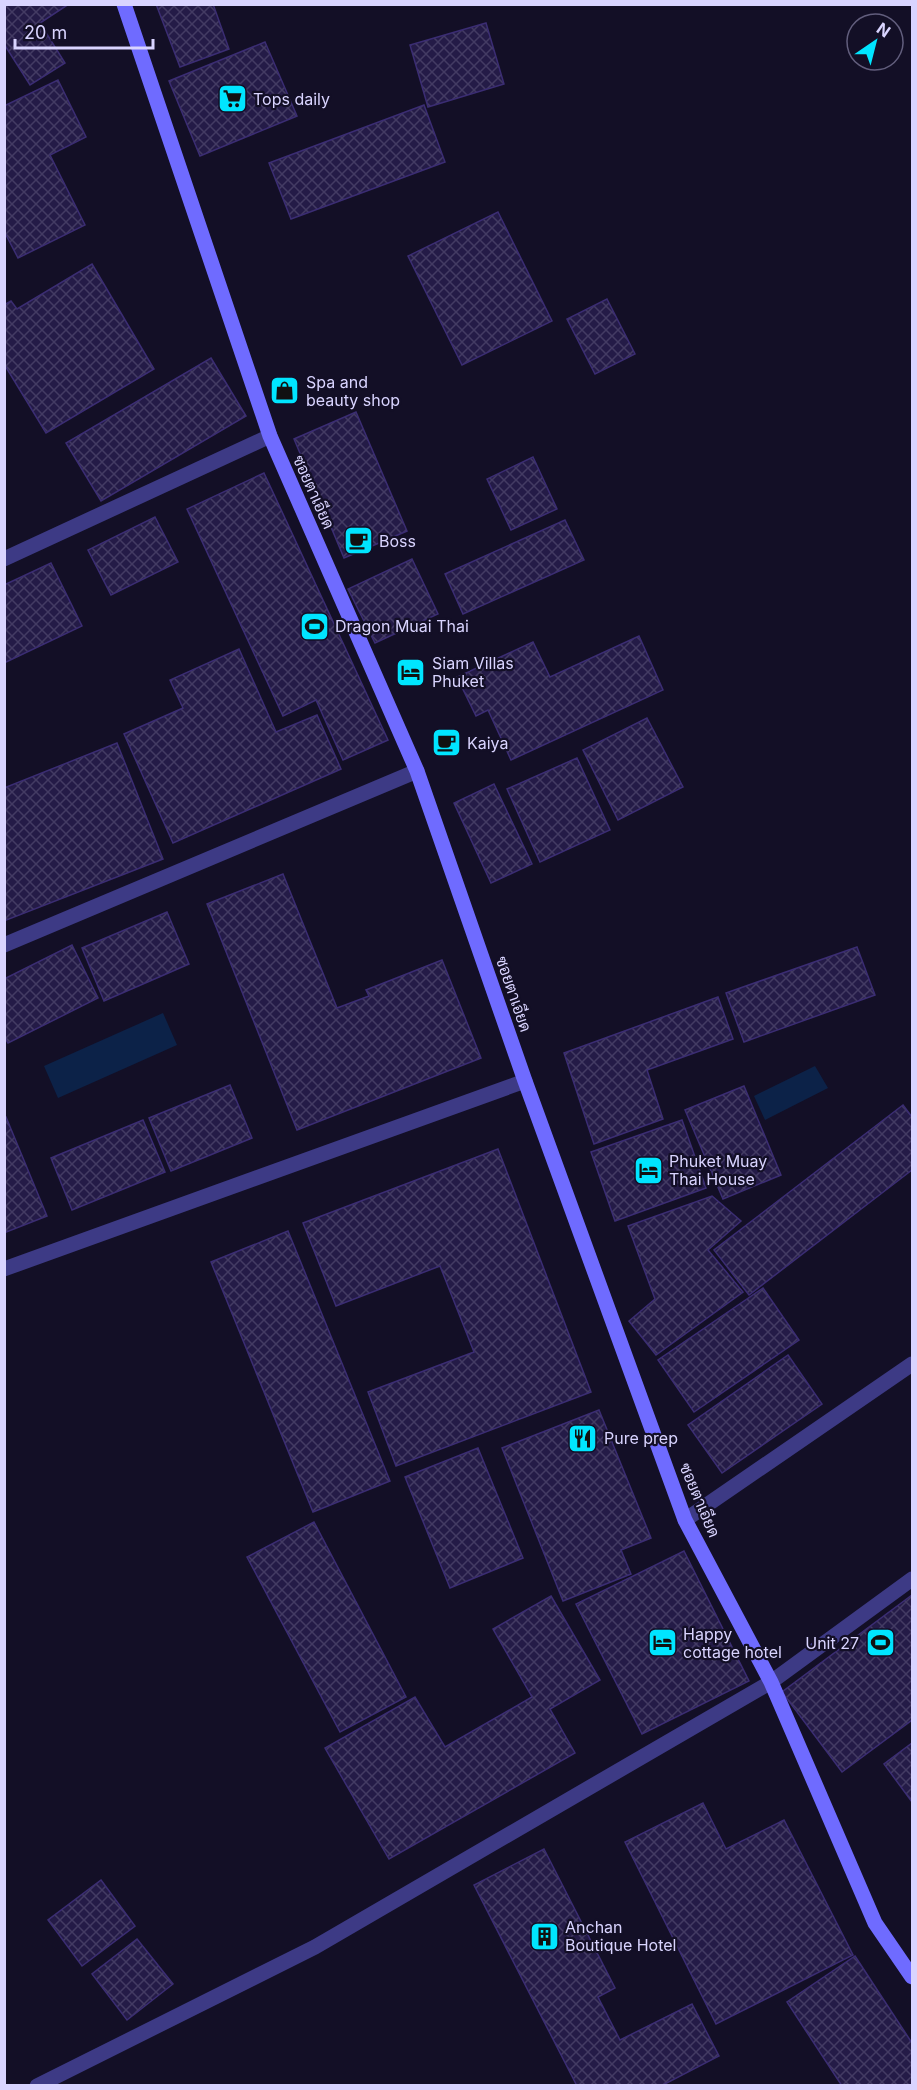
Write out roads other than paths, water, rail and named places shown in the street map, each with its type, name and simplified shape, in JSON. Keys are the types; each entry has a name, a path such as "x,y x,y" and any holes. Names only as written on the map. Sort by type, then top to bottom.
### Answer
{"street":[{"name":"ซอยตาเอียด","path":"124,4 270,436 417,771 525,1081 685,1520 771,1682 875,1923 912,1977"},
{"path":"4,559 270,436"},
{"path":"4,945 417,771"},
{"path":"4,1269 525,1081"},
{"path":"685,1520 912,1364"},
{"path":"37,2085 315,1947 771,1682 912,1579"}],"water":[{"path":"163,1013 177,1045 58,1098 44,1066"},
{"path":"815,1066 828,1088 765,1120 754,1096"}],"place":[{"name":"Tops daily","path":"232,99"},
{"name":"Spa and beauty shop","path":"285,391"},
{"name":"Boss","path":"358,541"},
{"name":"Dragon Muai Thai","path":"314,626"},
{"name":"Siam Villas Phuket","path":"411,672"},
{"name":"Kaiya","path":"446,743"},
{"name":"Phuket Muay Thai House","path":"648,1170"},
{"name":"Pure prep","path":"583,1438"},
{"name":"Happy cottage hotel","path":"662,1643"},
{"name":"Unit 27","path":"880,1643"},
{"name":"Anchan Boutique Hotel","path":"544,1936"}]}
